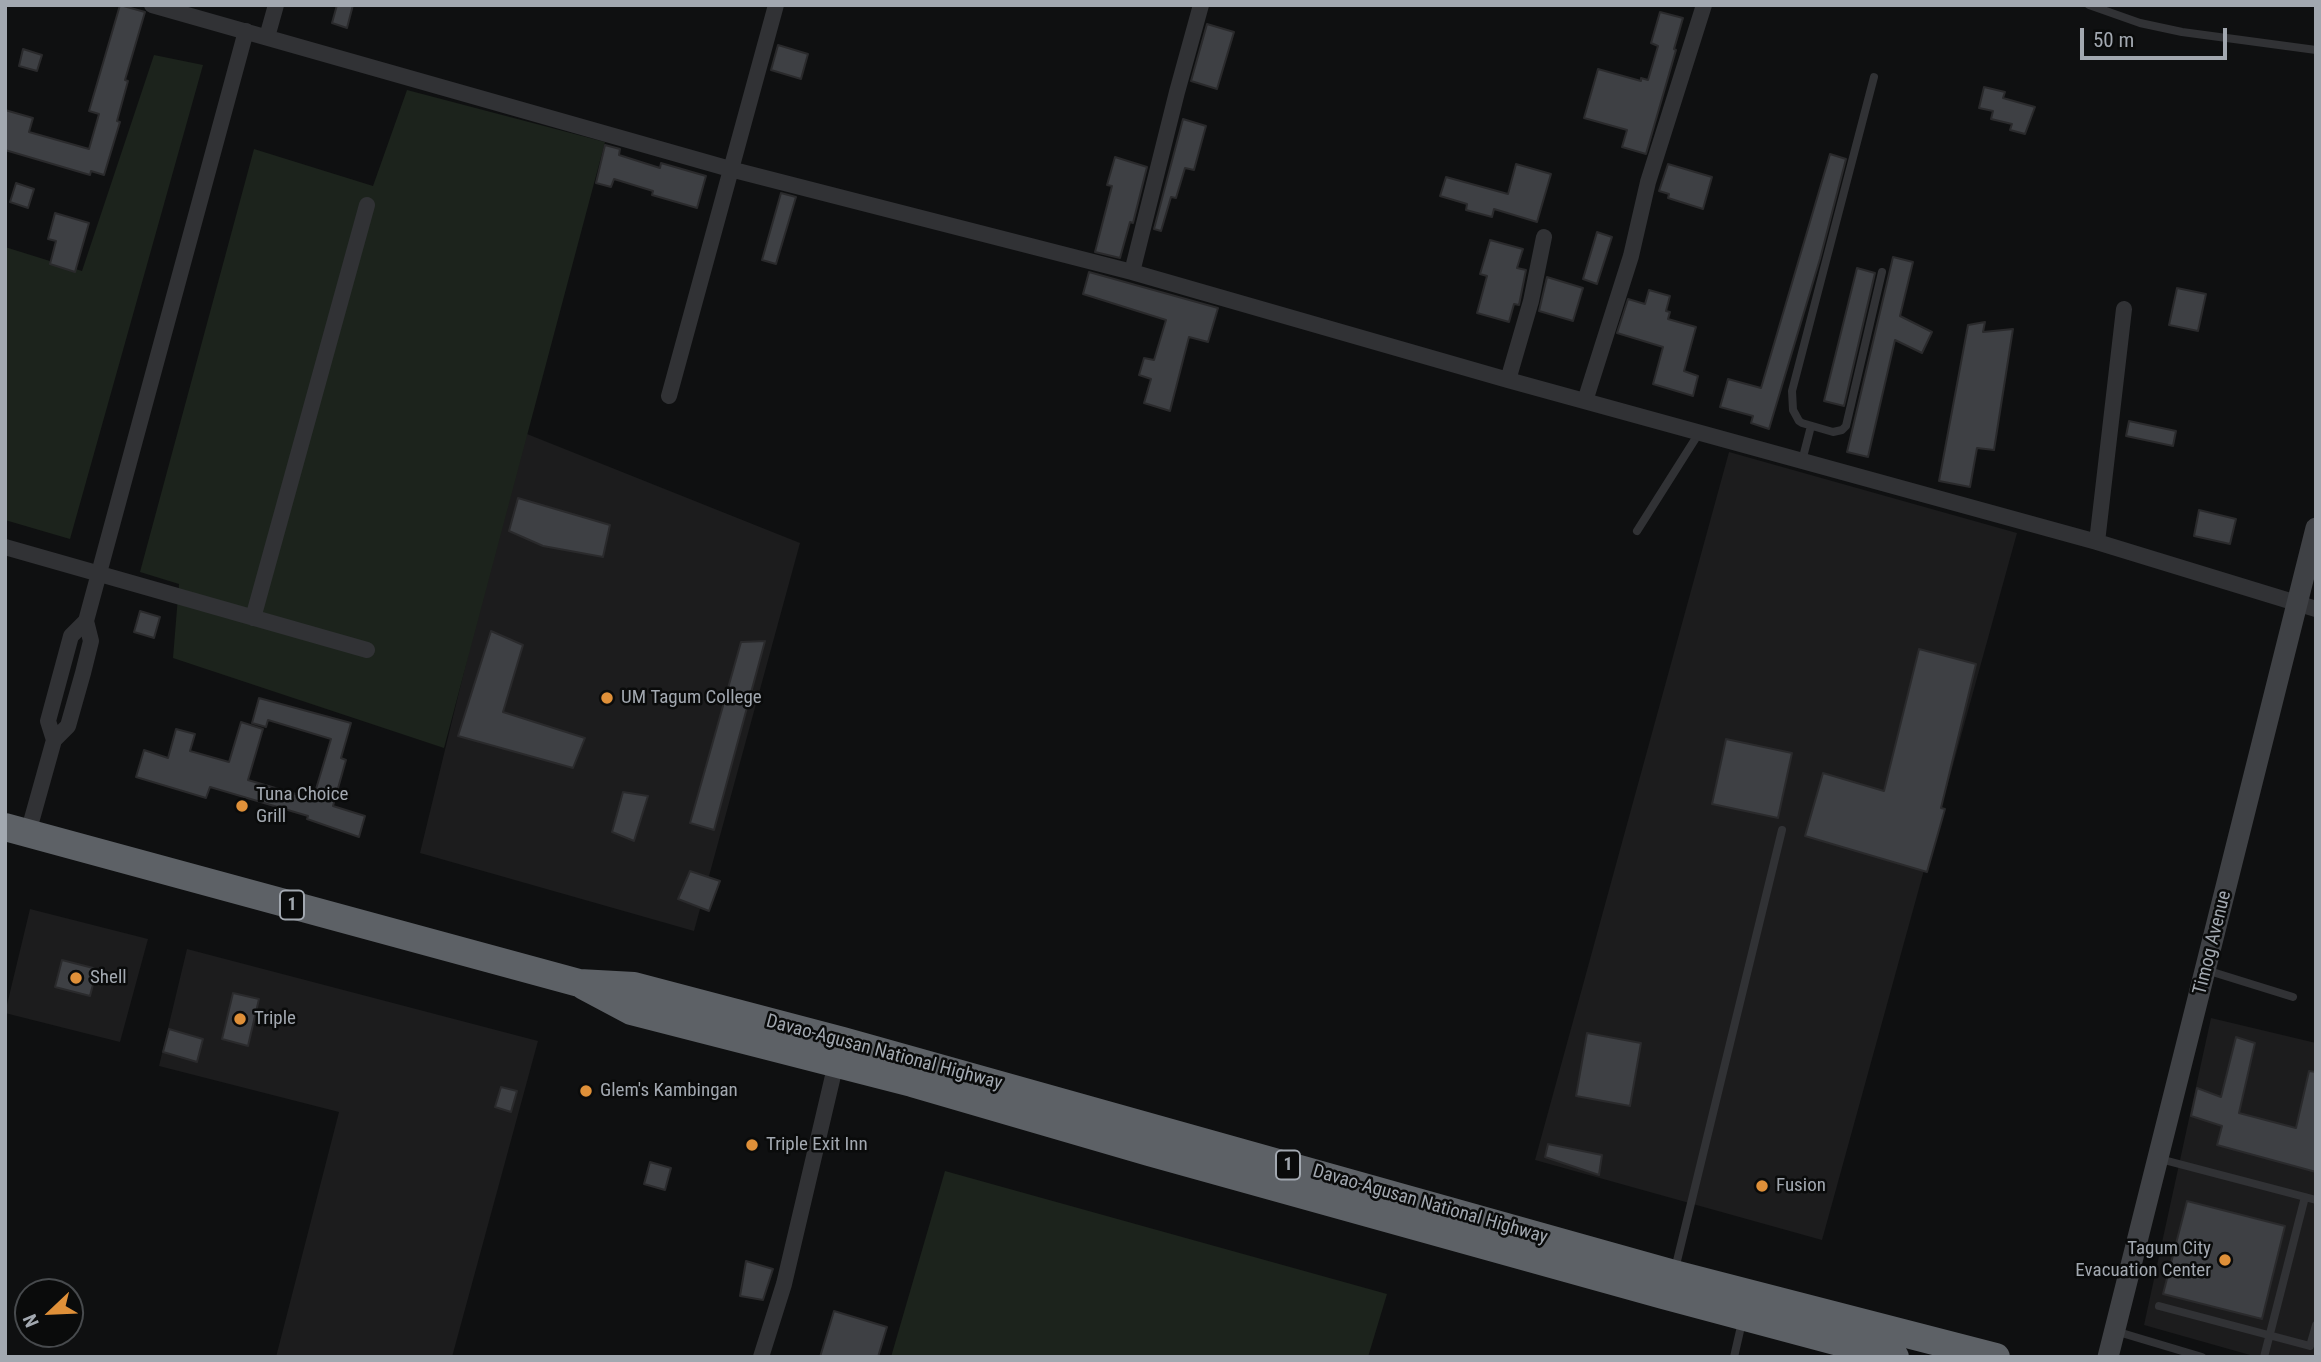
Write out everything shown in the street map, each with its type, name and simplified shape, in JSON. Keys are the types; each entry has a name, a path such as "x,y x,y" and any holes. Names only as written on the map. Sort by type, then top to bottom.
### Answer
{"highway":[{"name":"Davao-Agusan National Highway","path":"17,830 579,983 634,986 916,1073 1149,1152 1746,1305 1996,1357"},
{"name":"Davao-Agusan National Highway","path":"579,983 631,1012 836,1063 916,1073 1674,1274 1746,1305 1895,1357"}],"main road":[{"name":"Timog Avenue","path":"2108,1357 2206,970 2306,607 2316,528"}],"street":[{"path":"152,5 730,169 1132,272 1508,380 2097,542 2306,607"},
{"path":"267,37 276,5"},
{"path":"669,396 776,5"},
{"path":"1132,272 1201,5"},
{"path":"1585,401 1631,256 1648,182 1703,5"},
{"path":"17,830 54,740 68,726 91,641 86,621 246,31"},
{"path":"253,618 367,205"},
{"path":"1508,380 1531,301 1544,237"},
{"path":"2097,542 2124,309"},
{"path":"5,548 367,650"},
{"path":"54,740 48,721 71,636 86,621"},
{"path":"63,667 83,673"},
{"path":"761,1357 784,1284 836,1063"}],"lane":[{"path":"2089,5 2140,23 2182,32 2316,50"},
{"path":"1874,77 1792,391 1798,421 1833,432 1846,426 1882,272"},
{"path":"1802,461 1811,426"},
{"path":"1637,531 1699,432"},
{"path":"1674,1274 1782,830"},
{"path":"2206,970 2293,997"},
{"path":"2159,1158 2316,1200"},
{"path":"2264,1357 2305,1197"},
{"path":"1734,1357 1746,1305"},
{"path":"2160,1306 2310,1346 2316,1325"},
{"path":"2115,1331 2202,1357"}],"shaded area":[{"path":"154,55 203,65 70,539 5,520 5,247 82,271"},
{"path":"407,90 605,142 444,748 173,658 179,584 140,572 254,149 373,186"},
{"name":"UM Tagum College","path":"522,432 800,543 694,931 420,853"},
{"path":"1729,452 2017,533 1822,1240 1535,1160"},
{"path":"30,909 148,939 120,1042 5,1013"},
{"path":"187,949 538,1041 452,1357 276,1357 339,1112 159,1066"},
{"path":"2211,1018 2316,1043 2316,1357 2257,1357 2144,1325"},
{"path":"945,1171 1387,1294 1368,1357 891,1357"}],"building":[{"path":"120,5 145,12 125,80 128,81 117,121 120,122 104,175 91,171 90,175 5,150 5,110 33,118 29,132 89,149 99,114 89,111"},
{"path":"337,5 353,5 347,28 332,23"},
{"path":"1660,12 1683,18 1646,154 1622,147 1627,130 1584,118 1598,69 1641,81 1641,78 1648,80 1658,46 1651,43"},
{"path":"1207,24 1234,32 1217,89 1191,81"},
{"path":"778,45 808,54 801,79 771,70"},
{"path":"23,49 42,55 37,71 19,66"},
{"path":"1984,87 2005,92 2003,98 2035,107 2025,134 2010,130 2012,124 1991,119 1993,111 1979,108"},
{"path":"1183,119 1206,126 1194,170 1185,168 1176,198 1171,197 1161,231 1154,229"},
{"path":"605,145 620,149 619,155 660,168 661,163 706,176 697,208 652,195 653,191 614,179 611,187 596,183"},
{"path":"1830,154 1846,159 1820,259 1769,429 1751,423 1753,416 1720,407 1728,379 1761,388"},
{"path":"1115,157 1147,167 1133,223 1130,222 1120,258 1095,252 1112,186 1107,185"},
{"path":"1516,164 1551,174 1537,222 1494,209 1492,217 1466,210 1467,204 1440,196 1446,177 1508,194"},
{"path":"1668,164 1712,177 1703,209 1668,198 1669,194 1659,191"},
{"path":"16,183 34,189 28,208 10,202"},
{"path":"781,193 796,197 776,264 762,260"},
{"path":"55,213 89,223 75,272 50,264 56,241 48,239"},
{"path":"1597,232 1612,237 1597,284 1583,279"},
{"path":"1490,240 1523,249 1517,268 1526,270 1519,305 1514,304 1509,322 1477,313 1487,276 1480,274"},
{"path":"1893,257 1913,262 1900,316 1932,332 1922,353 1895,340 1868,457 1847,452"},
{"path":"1857,268 1875,273 1844,406 1824,401"},
{"path":"1089,272 1218,308 1208,342 1189,337 1170,411 1144,403 1151,379 1139,375 1144,358 1154,360 1166,320 1083,294"},
{"path":"1547,277 1583,288 1573,321 1539,311"},
{"path":"2177,288 2206,294 2198,331 2169,325"},
{"path":"1649,290 1670,296 1666,311 1670,312 1668,319 1696,327 1684,371 1698,376 1693,396 1653,384 1663,347 1617,333 1628,299 1645,304"},
{"path":"1985,322 1983,332 2013,329 1994,450 1977,448 1970,487 1939,481 1968,325"},
{"path":"2129,421 2176,431 2173,446 2126,436"},
{"path":"518,498 610,525 603,557 543,546 509,531"},
{"path":"2199,510 2236,519 2230,544 2194,536"},
{"path":"140,611 160,617 154,638 134,632"},
{"path":"491,631 523,645 503,712 585,738 573,768 458,736"},
{"path":"765,641 714,830 690,823 741,642"},
{"path":"1919,649 1976,664 1941,808 1945,809 1927,872 1805,836 1823,773 1884,791"},
{"path":"259,698 351,723 341,758 346,760 333,806 365,816 359,837 307,819 308,816 210,787 206,798 136,777 144,750 168,758 176,729 195,734 190,751 229,762 241,722 263,729 248,780 313,799 331,739 268,720 266,727 252,723"},
{"path":"1726,739 1792,753 1778,818 1712,804"},
{"path":"623,792 648,796 634,841 612,832"},
{"path":"690,871 720,881 709,911 678,899"},
{"name":"Shell","path":"62,960 97,969 90,996 55,987"},
{"name":"Triple","path":"233,993 259,999 248,1046 222,1039"},
{"path":"169,1029 203,1039 197,1062 163,1052"},
{"path":"1587,1033 1641,1043 1630,1106 1576,1096"},
{"path":"2236,1037 2255,1043 2239,1113 2296,1128 2309,1071 2316,1072 2316,1172 2217,1145 2222,1126 2191,1116 2197,1088 2221,1097"},
{"path":"501,1087 517,1091 511,1112 495,1107"},
{"path":"1548,1144 1602,1155 1599,1175 1545,1157"},
{"path":"650,1162 671,1168 665,1190 644,1184"},
{"name":"Tagum City Evacuation Center","path":"2187,1201 2285,1226 2262,1319 2163,1294"},
{"path":"746,1261 773,1269 763,1300 740,1296"},
{"path":"834,1311 887,1327 878,1357 820,1357"}],"place":[{"name":"UM Tagum College","path":"607,698"},
{"name":"Tuna Choice Grill","path":"242,806"},
{"name":"Shell","path":"76,978"},
{"name":"Triple","path":"240,1019"},
{"name":"Glem's Kambingan","path":"586,1091"},
{"name":"Triple Exit Inn","path":"752,1145"},
{"name":"Fusion","path":"1762,1186"},
{"name":"Tagum City Evacuation Center","path":"2225,1260"}]}
